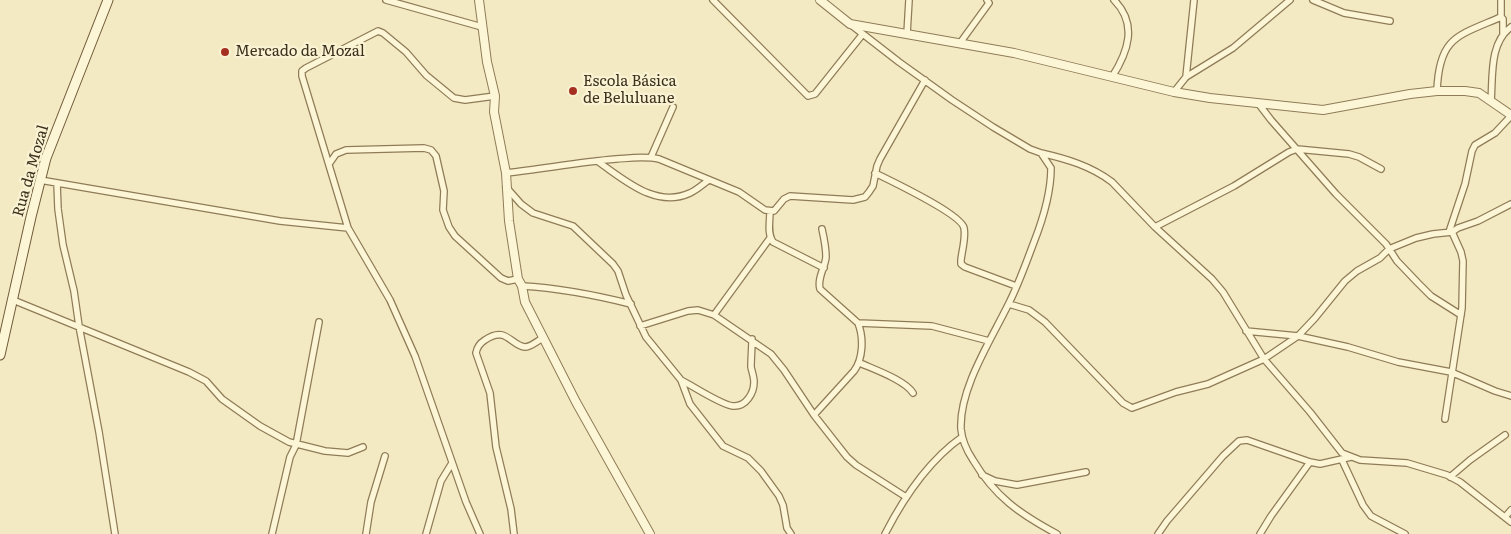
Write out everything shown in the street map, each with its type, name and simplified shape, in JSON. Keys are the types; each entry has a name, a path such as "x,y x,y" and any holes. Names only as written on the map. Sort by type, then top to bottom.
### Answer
{"main road":[{"name":"Rua da Mozal","path":"0,355 40,180 56,130 106,0"}],"street":[{"path":"386,0 482,27"},
{"path":"479,0 486,62 495,96 494,112 506,173 505,186 520,282 527,308 576,402 650,534"},
{"path":"713,0 808,96 815,94 862,35"},
{"path":"820,0 862,35 992,127 1041,154 1085,166 1101,174 1218,285 1264,359 1310,412 1342,453 1360,460 1407,464 1450,477 1460,482 1511,522"},
{"path":"907,34 908,0"},
{"path":"960,43 982,16 990,3 987,0"},
{"path":"1112,77 1124,56 1129,33 1127,18 1121,7 1114,0"},
{"path":"1186,77 1194,0"},
{"path":"1174,92 1186,77 1233,48 1290,0"},
{"path":"1313,0 1344,13 1390,21"},
{"path":"1490,101 1495,53 1503,33 1500,0"},
{"path":"1437,91 1442,55 1453,41 1465,33 1502,18 1511,20"},
{"path":"850,24 1014,53 1174,92 1258,103 1323,110 1437,91 1472,91 1479,93 1511,116 1495,133 1475,145 1451,232 1461,252 1463,261 1461,315 1445,419"},
{"path":"1503,33 1511,27"},
{"path":"480,534 470,514 415,356 390,300 348,228 304,86 302,71 311,64 378,31 406,52 426,76 454,98 465,100 495,96"},
{"path":"506,173 541,170 596,160 651,157 739,192 764,210 774,211 784,199 790,196 853,200 865,197 873,186 880,159 924,80"},
{"path":"1258,103 1336,194 1389,249 1397,261 1424,290 1461,315"},
{"path":"651,157 673,107"},
{"path":"329,164 336,154 346,150 424,148 431,150 436,156 444,191 443,210 449,227 464,245 501,278 508,281 578,292 631,304"},
{"path":"1155,227 1234,186 1280,157 1297,149 1349,154 1381,169"},
{"path":"1041,154 1051,168 1046,207 1009,304 975,370 964,402 961,418 962,437 967,450 982,475 997,494 1016,510 1058,534"},
{"path":"596,160 636,188 652,195 677,196 691,192 709,180"},
{"path":"875,173 938,206 962,224 964,232 961,264 1016,286"},
{"path":"40,180 280,221 348,228"},
{"path":"57,183 58,209 63,245 74,291 115,534"},
{"path":"505,186 520,204 533,213 573,226 618,271 640,326 651,345 682,380 722,402 734,406 743,404 748,398 754,382 751,366 752,340"},
{"path":"1009,304 1029,310 1046,322 1123,403 1132,408 1176,392 1208,384 1264,359 1298,336 1345,281 1357,271 1380,258 1389,249 1416,238 1451,232 1511,204"},
{"path":"714,314 770,238 770,211"},
{"path":"814,414 860,363 861,330 858,323 820,289 819,283 826,254 822,229"},
{"path":"770,238 773,242 824,268"},
{"path":"13,300 170,363 206,380 231,406 270,433 296,445 325,451 348,452 362,447"},
{"path":"640,326 688,311 698,310 714,314 763,347 775,359 847,457 856,465 906,497"},
{"path":"272,534 290,457 296,445 319,322"},
{"path":"858,323 932,326 989,341"},
{"path":"1246,331 1298,336 1348,347 1398,362 1451,372 1511,396"},
{"path":"514,534 511,509 496,447 490,393 476,353 477,347 482,341 492,336 505,336 520,346 526,347 543,338"},
{"path":"860,363 896,380 910,389 912,393"},
{"path":"682,380 690,404 723,446 748,458 779,496 786,513 787,528 791,534"},
{"path":"1450,477 1505,436"},
{"path":"886,534 906,497 936,460 962,437"},
{"path":"1158,534 1223,456 1239,441 1247,440 1320,464 1351,457"},
{"path":"366,534 371,502 385,456"},
{"path":"1342,460 1363,505 1371,516 1405,534"},
{"path":"1260,534 1310,462"},
{"path":"426,534 441,481 452,463"},
{"path":"982,475 996,481 1017,485 1086,472"},
{"path":"990,484 996,481"},
{"path":"1504,517 1511,510"}],"place":[{"name":"Mercado da Mozal","path":"225,52"},
{"name":"Escola Básica de Beluluane","path":"573,91"}]}
